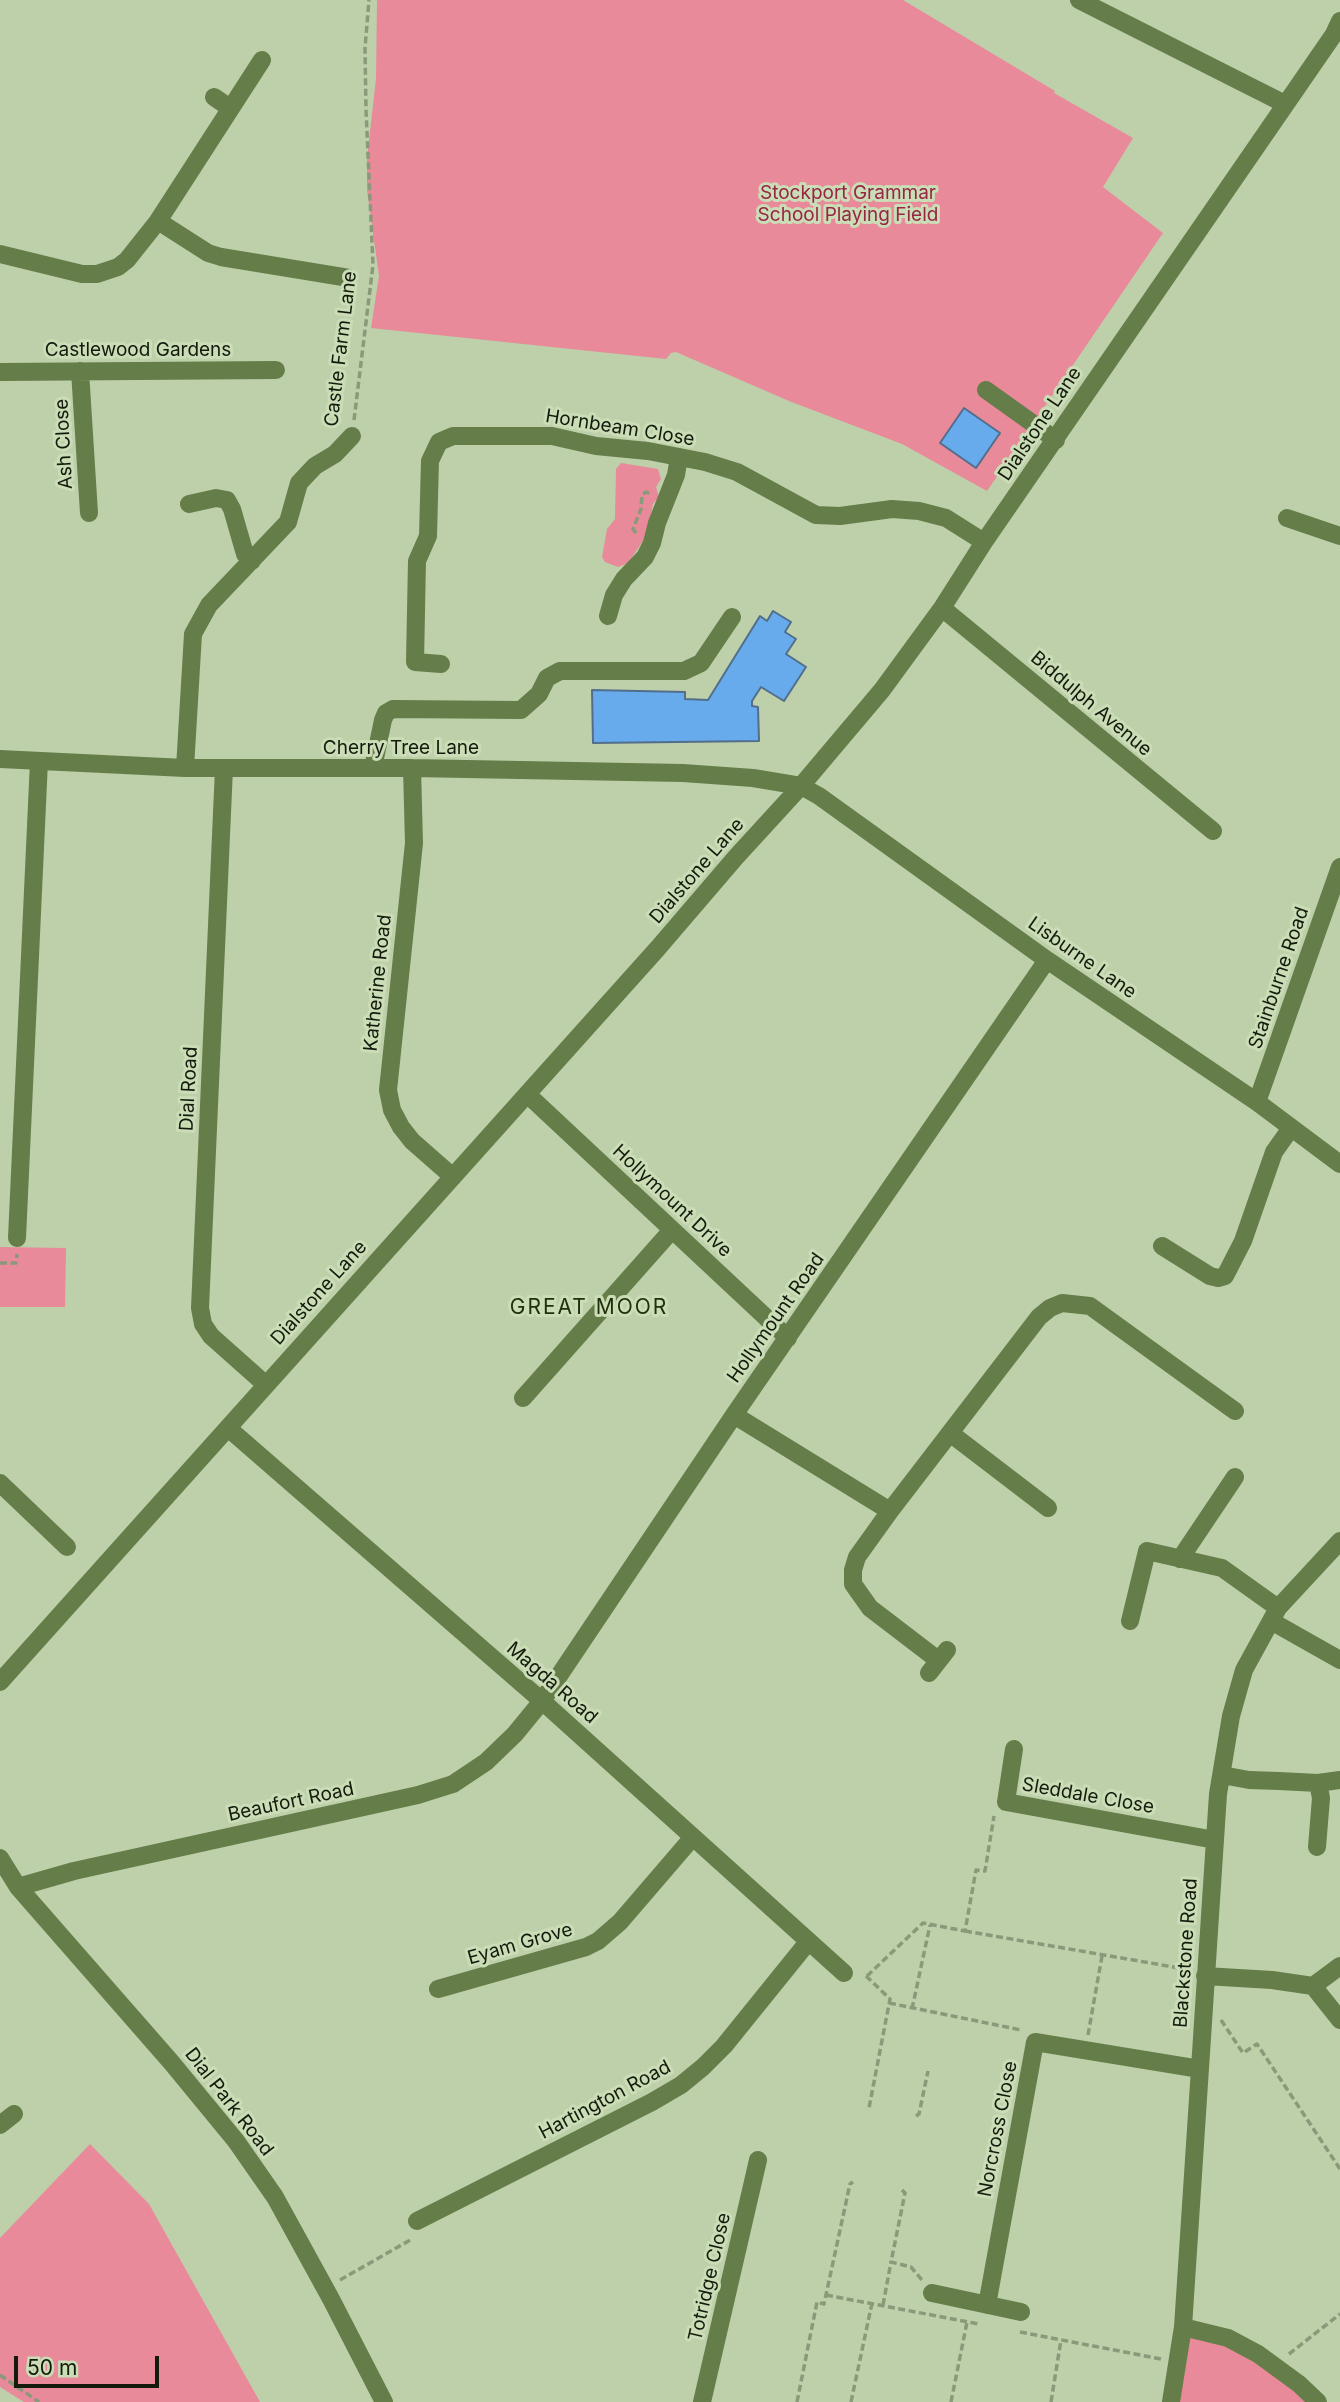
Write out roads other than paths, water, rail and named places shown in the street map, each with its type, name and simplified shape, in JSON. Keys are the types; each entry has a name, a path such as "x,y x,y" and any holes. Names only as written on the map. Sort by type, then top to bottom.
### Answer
{"street":[{"path":"1079,0 1285,104"},
{"name":"Dialstone Lane","path":"0,1682 659,948 736,856 802,786 882,690 942,608 984,542 1338,31"},
{"path":"0,254 82,274 108,272 127,260 158,221 262,60"},
{"path":"214,97 230,108"},
{"path":"158,221 208,253 221,257 331,267 349,278"},
{"name":"Castlewood Gardens","path":"0,372 276,370"},
{"name":"Ash Close","path":"80,371 89,513"},
{"path":"986,390 1055,440"},
{"name":"Castle Farm Lane","path":"185,768 193,634 209,605 288,522 299,483 315,466 335,454 352,436"},
{"name":"Hornbeam Close","path":"441,664 415,662 417,561 428,536 430,461 439,442 453,436 552,436 596,446 679,457 737,472 816,515 839,516 892,509 919,511 946,518 984,542"},
{"path":"608,616 614,595 624,579 645,557 652,543 676,475 679,457"},
{"path":"189,504 215,498 227,500 245,554 252,561"},
{"path":"1287,518 1340,536"},
{"name":"Biddulph Avenue","path":"942,608 1213,831"},
{"path":"373,768 383,720 386,713 393,709 521,710 539,694 547,678 560,671 684,671 701,663 732,617"},
{"name":"Cherry Tree Lane","path":"0,759 185,768 412,768 683,773 753,778 802,786"},
{"path":"17,1238 39,761"},
{"name":"Dial Road","path":"224,768 200,1308 204,1324 211,1336 265,1384"},
{"name":"Katherine Road","path":"412,768 414,843 388,1090 391,1111 401,1127 412,1141 453,1177"},
{"name":"Lisburne Lane","path":"802,786 820,796 1047,960 1257,1102 1340,1164"},
{"name":"Stainburne Road","path":"1257,1102 1340,867"},
{"name":"Hollymount Road","path":"542,1701 734,1415 1047,960"},
{"name":"Hollymount Drive","path":"527,1094 789,1338"},
{"path":"1162,1246 1210,1276 1225,1276 1243,1241 1275,1152 1291,1128"},
{"path":"523,1398 671,1230"},
{"path":"938,1661 870,1608 853,1584 853,1570 857,1557 890,1511 1039,1317 1062,1303 1090,1306 1214,1388 1235,1411"},
{"path":"734,1415 890,1511"},
{"name":"Magda Road","path":"228,1428 542,1701 844,1973"},
{"path":"950,1433 1048,1508"},
{"path":"1180,1559 1236,1478"},
{"path":"0,1483 66,1547"},
{"name":"Blackstone Road","path":"1171,2402 1183,2327 1215,1840 1231,1716 1244,1670 1274,1614 1339,1545"},
{"path":"1130,1620 1147,1551 1222,1568 1274,1614 1340,1660"},
{"name":"Beaufort Road","path":"18,1887 74,1871 418,1795 453,1784 486,1762 515,1734 542,1701"},
{"name":"Sleddale Close","path":"1014,1749 1006,1802 1215,1840"},
{"path":"1222,1775 1249,1780 1318,1783 1340,1780"},
{"path":"1317,1847 1321,1798 1318,1783"},
{"name":"Eyam Grove","path":"438,1989 586,1947 598,1941 620,1922 693,1837"},
{"name":"Dial Park Road","path":"0,1858 18,1887 171,2062 236,2141 275,2197 326,2288 384,2402"},
{"name":"Hartington Road","path":"416,2221 681,2085 724,2046 808,1942"},
{"path":"1313,1986 1340,1966"},
{"path":"1205,1975 1313,1986 1340,2020"},
{"name":"Norcross Close","path":"987,2305 1035,2042 1199,2069"},
{"name":"Totridge Close","path":"702,2402 758,2161"},
{"path":"932,2293 1021,2312"},
{"path":"1183,2327 1228,2339 1276,2366 1318,2402"}],"district":[{"name":"GREAT MOOR","path":"589,1308"}],"park label":[{"name":"Stockport Grammar School Playing Field","path":"848,204"}]}
